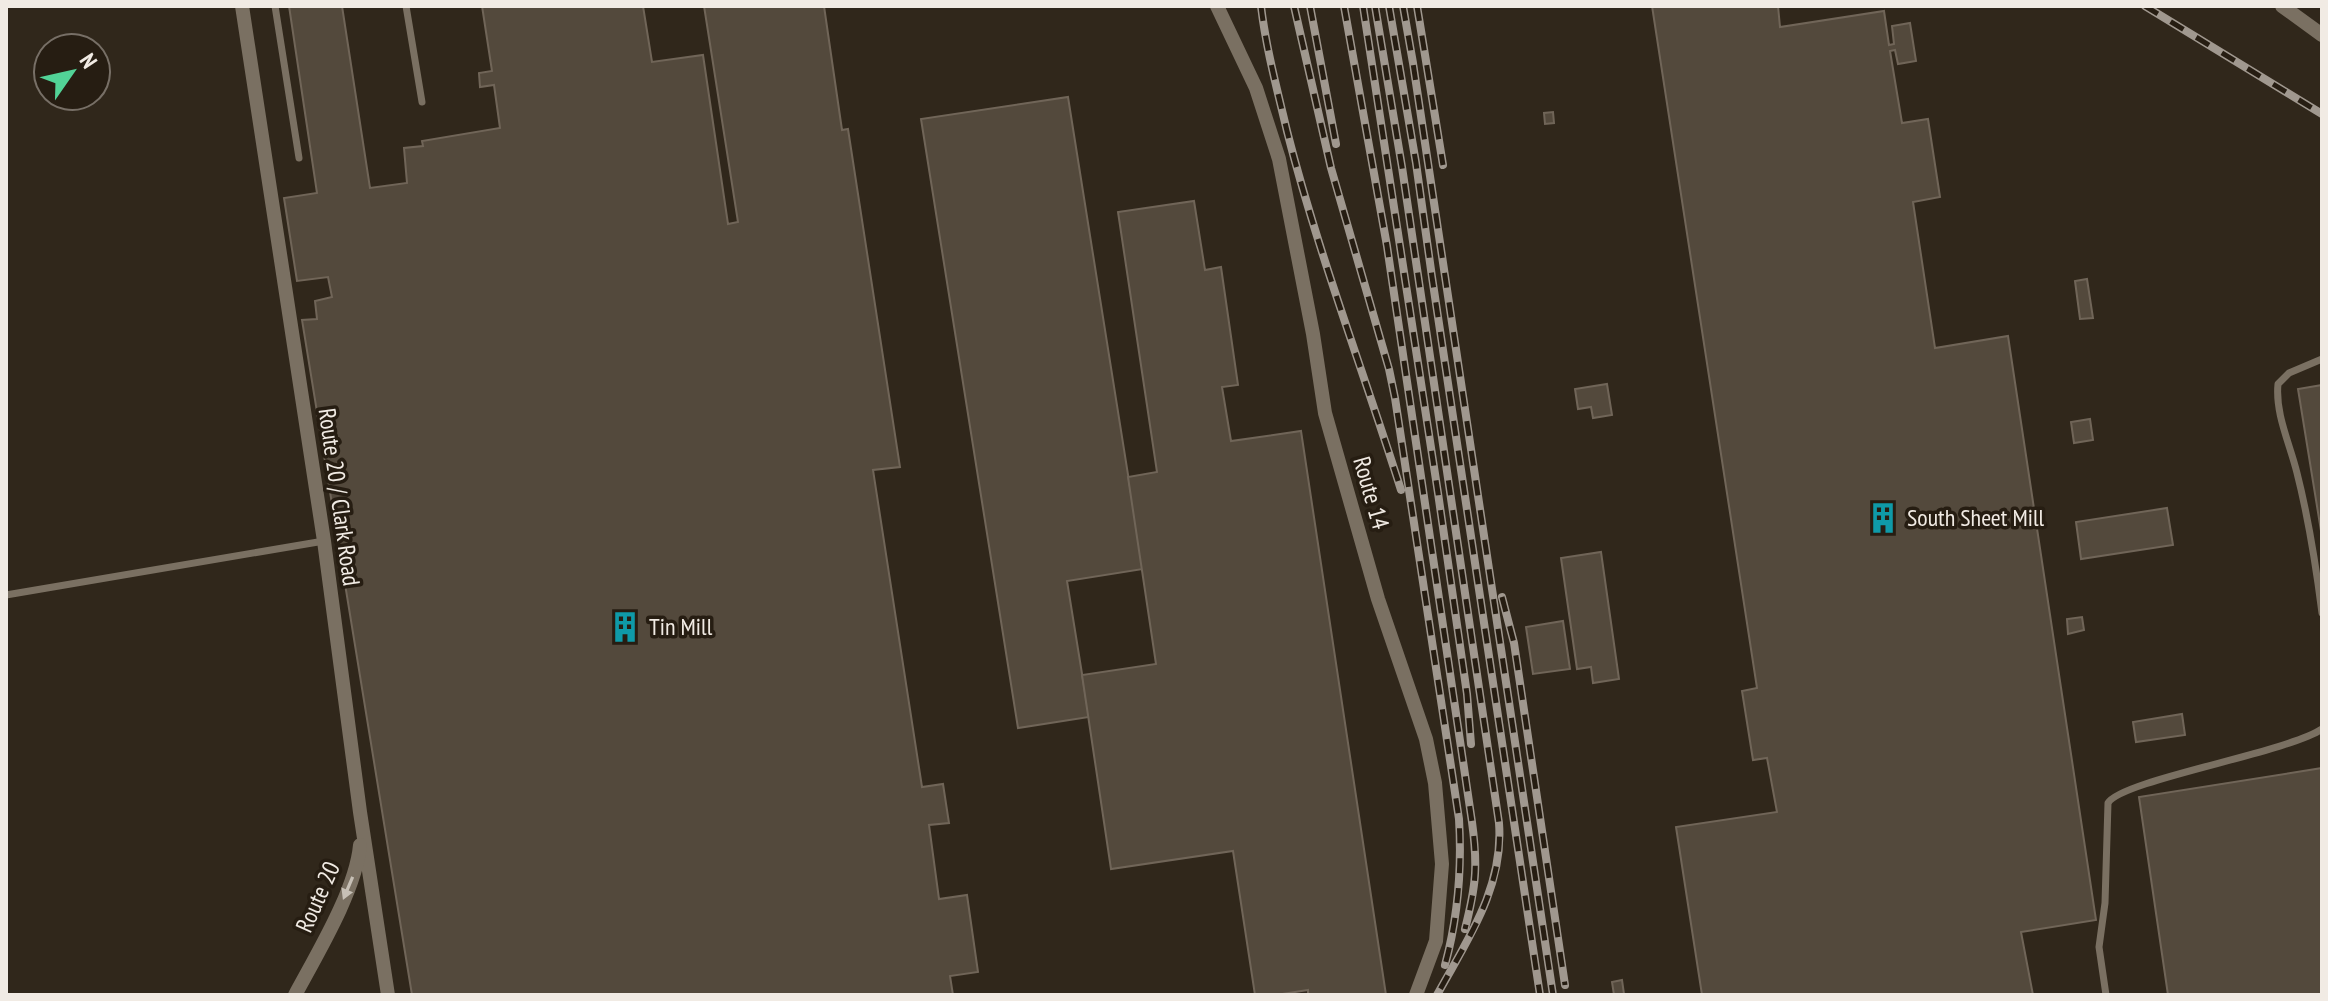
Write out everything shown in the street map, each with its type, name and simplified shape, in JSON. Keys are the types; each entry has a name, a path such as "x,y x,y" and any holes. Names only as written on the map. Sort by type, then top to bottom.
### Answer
{"street":[{"name":"Route 20 / Clark Road","path":"242,6 324,541 388,995"},
{"name":"Route 14","path":"1217,6 1256,88 1279,159 1325,413 1378,599 1426,739 1435,783 1442,864 1436,941 1416,995"},
{"path":"2282,6 2322,35"},
{"name":"Route 20","path":"295,995 355,871 360,847 360,812"}],"lane":[{"path":"275,6 299,158"},
{"path":"406,6 422,102"},
{"path":"2322,359 2289,373 2278,384 2277,399 2313,545 2322,613"},
{"path":"6,595 324,541"},
{"path":"2106,995 2099,947 2105,903 2108,803 2112,797 2135,787 2297,740 2322,729"}],"building":[{"name":"Tin Mill","path":"289,6 342,6 370,188 407,183 404,148 423,146 422,141 500,128 494,85 480,87 479,73 492,71 482,6 643,6 652,62 703,55 728,224 738,222 704,6 824,6 842,130 848,129 900,467 873,470 922,787 943,784 949,823 929,825 939,899 967,895 978,972 950,976 953,995 412,995 302,320 317,319 315,301 332,297 328,277 297,281 284,198 317,193"},
{"name":"South Sheet Mill","path":"1652,6 1778,6 1780,27 1884,11 1889,45 1894,44 1892,26 1910,23 1916,61 1898,64 1895,50 1890,51 1902,123 1928,119 1940,197 1913,202 1935,348 2008,336 2096,920 2021,932 2033,995 1702,995 1676,827 1777,812 1767,758 1753,760 1742,691 1757,688"},
{"path":"1068,97 1143,569 1067,581 1089,717 1018,728 921,119"},
{"path":"1553,112 1554,123 1545,124 1544,113"},
{"path":"1194,201 1205,270 1221,267 1238,385 1222,387 1231,441 1301,431 1386,995 1308,995 1308,990 1255,995 1233,851 1111,869 1082,675 1156,664 1128,477 1157,472 1118,212"},
{"path":"2087,279 2093,318 2080,319 2075,281"},
{"path":"1607,384 1612,415 1593,418 1591,407 1578,409 1575,389"},
{"path":"2322,385 2322,537 2298,389"},
{"path":"2090,419 2093,440 2074,443 2071,422"},
{"path":"2167,508 2173,545 2081,559 2076,522"},
{"path":"1601,552 1619,679 1593,683 1591,667 1577,669 1561,558"},
{"path":"2082,617 2084,630 2068,634 2067,619"},
{"path":"1563,621 1570,669 1533,674 1526,627"},
{"path":"2182,714 2185,735 2136,742 2133,722"},
{"path":"2322,768 2322,995 2168,995 2139,797"},
{"path":"1622,980 1624,994 1614,995 1612,982"}],"railway":[{"path":"1261,6 1272,68 1299,177 1401,490"},
{"path":"1294,6 1331,168 1395,398 1459,819 1458,893 1445,965"},
{"path":"1310,6 1336,144"},
{"path":"1344,6 1387,246 1472,822 1475,876 1465,929"},
{"path":"1363,6 1438,493 1467,694 1471,744"},
{"path":"1375,6 1402,167 1499,823 1496,870 1489,891 1471,934 1437,995"},
{"path":"1389,6 1416,163 1540,995"},
{"path":"1403,6 1553,995"},
{"path":"1417,6 1443,165"},
{"path":"2145,6 2322,114"},
{"path":"1502,597 1514,643 1565,985"}],"place":[{"name":"South Sheet Mill","path":"1883,518"},
{"name":"Tin Mill","path":"625,627"}]}
